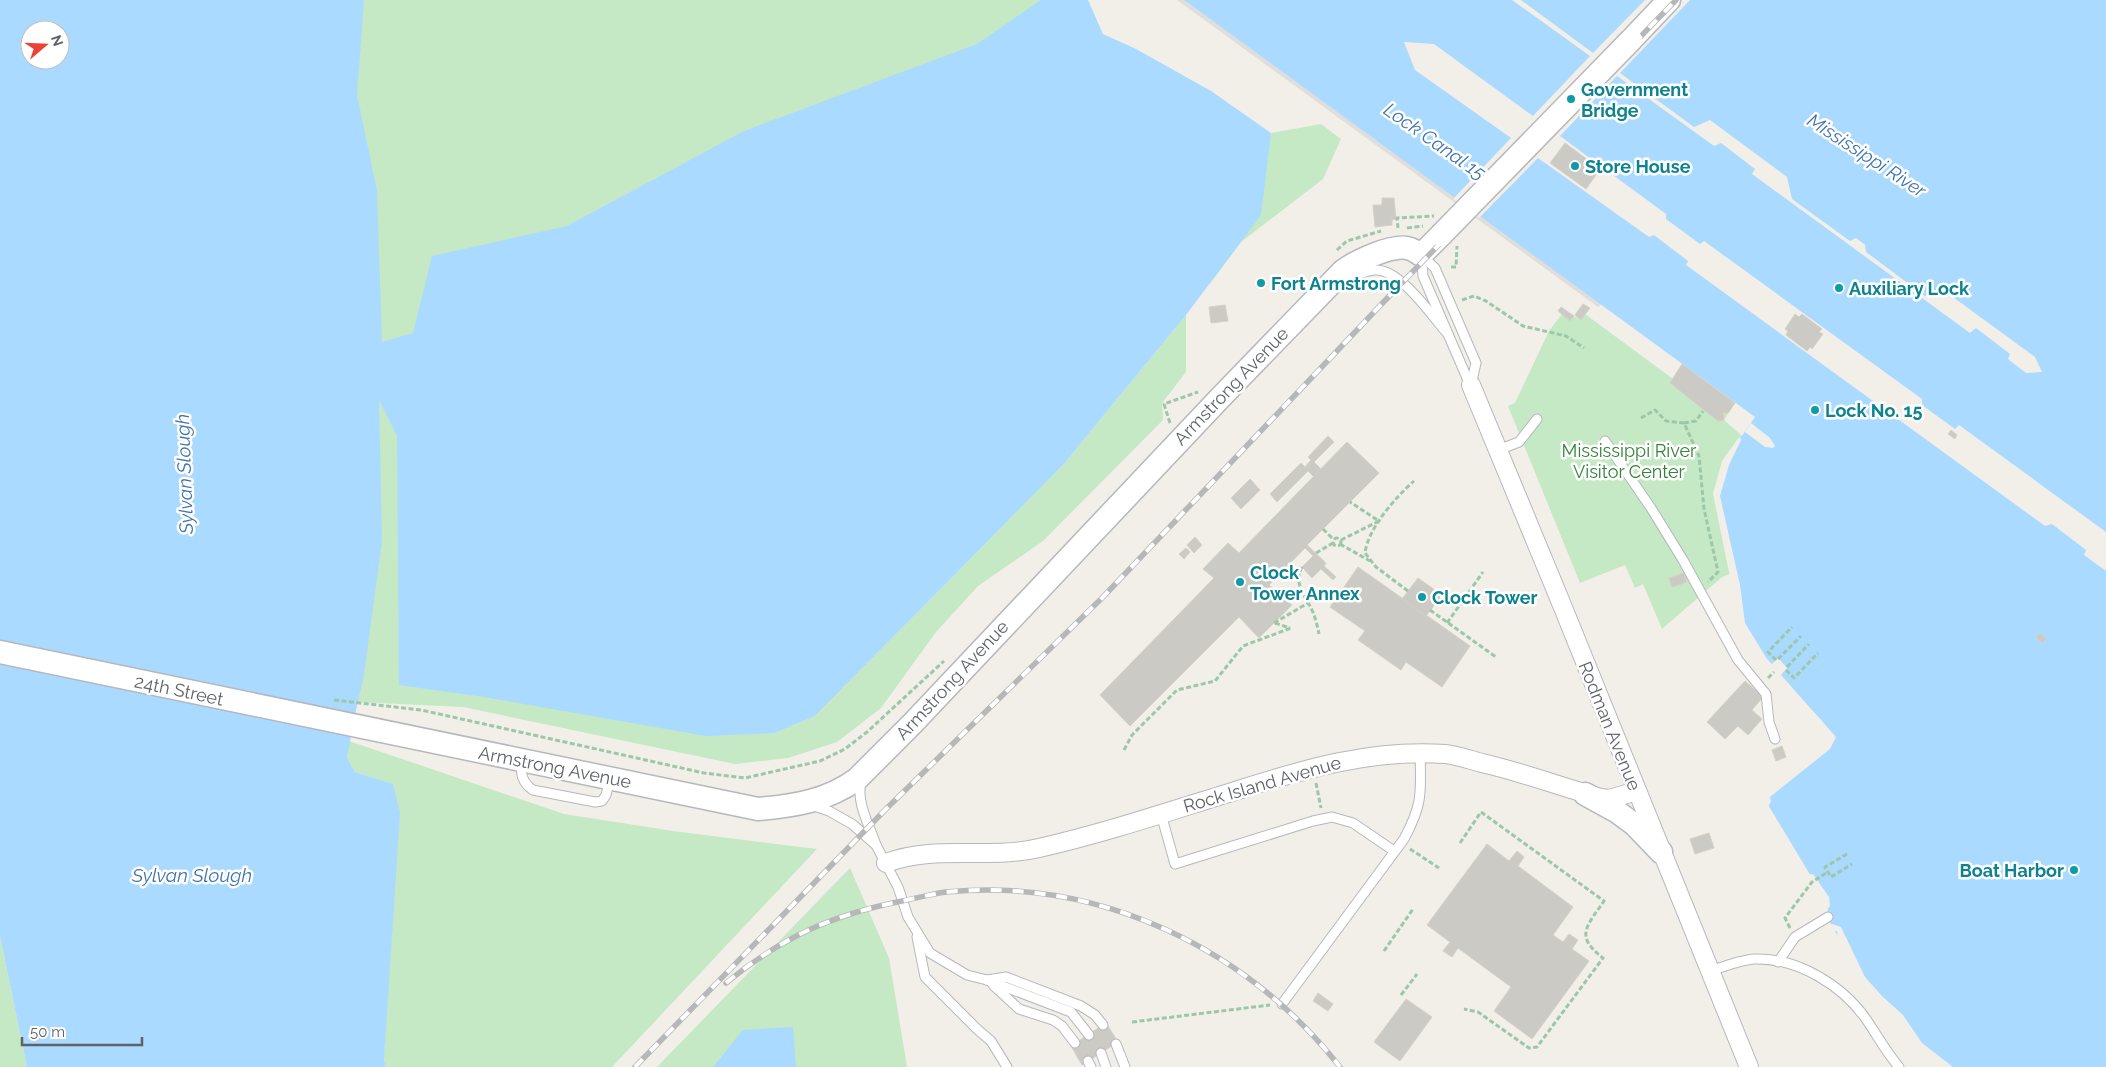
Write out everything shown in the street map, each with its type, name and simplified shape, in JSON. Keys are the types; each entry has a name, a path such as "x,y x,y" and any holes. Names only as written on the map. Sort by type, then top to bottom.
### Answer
{"street":[{"path":"1421,255 1440,230 1669,0"},
{"name":"Armstrong Avenue","path":"358,728 758,809 806,804 849,785 1328,286 1350,266 1393,248 1409,248 1421,255"},
{"name":"Rodman Avenue","path":"1470,385 1749,1067"},
{"name":"24th Street","path":"0,652 358,728"},
{"name":"Rock Island Avenue","path":"886,863 902,857 934,853 1014,852 1038,849 1322,765 1379,755 1447,754 1507,769 1585,794 1609,799 1637,791"},
{"path":"1585,794 1616,811 1635,825 1661,852"}],"lane":[{"name":"Rodman Avenue","path":"1421,255 1423,276 1470,385"},
{"path":"1421,255 1435,268 1476,363 1470,385"},
{"name":"Rodman Avenue","path":"1328,286 1370,270 1387,272 1396,277 1446,333"},
{"path":"1498,450 1519,442 1537,419"},
{"path":"1604,442 1651,508 1683,560 1738,660 1766,694 1769,722 1775,740"},
{"path":"1282,1004 1394,851 1415,819 1421,799 1420,753"},
{"path":"862,773 858,792 860,804 876,845 898,887 908,917 930,952 967,975 987,980 1071,1012 1089,1034"},
{"path":"806,804 829,811 852,824 876,845"},
{"path":"1161,814 1175,864 1323,819 1332,818 1353,823 1394,851"},
{"path":"1778,962 1795,937 1828,917"},
{"path":"916,932 925,977 991,1041 1007,1067"},
{"path":"1711,971 1740,961 1754,959 1800,966 1833,986 1849,1000 1866,1019 1899,1067"},
{"path":"987,980 1006,977 1014,980 1081,1006 1095,1015 1103,1025"},
{"path":"987,980 1019,1009 1053,1020 1062,1026 1076,1043"},
{"path":"1116,1044 1125,1067"},
{"path":"1101,1053 1106,1067"}],"path":[{"path":"1398,228 1397,218 1440,230"},
{"path":"1335,253 1347,241 1364,234 1398,228 1440,230"},
{"path":"1440,230 1456,268 1452,267"},
{"path":"1462,300 1474,296 1486,301 1523,326 1566,336 1584,348"},
{"path":"1177,418 1170,424 1164,404 1204,390 1197,397"},
{"path":"1641,418 1655,410 1666,421 1684,423 1696,421 1703,411"},
{"path":"1684,423 1699,456 1704,509 1718,572 1699,591"},
{"path":"1408,591 1376,567 1366,552 1367,542 1397,497 1414,481"},
{"path":"1324,529 1335,546 1379,521 1350,502"},
{"path":"1316,553 1336,537 1340,542 1373,562"},
{"path":"1302,567 1298,574 1298,581 1314,613 1319,634"},
{"path":"1447,623 1484,572"},
{"path":"1124,750 1132,735 1177,690 1214,681 1243,646 1291,628 1274,623 1308,603"},
{"path":"1430,610 1496,657"},
{"path":"1792,627 1768,652 1777,660 1801,636"},
{"path":"1809,644 1786,668 1794,678 1818,653"},
{"path":"370,703 421,710 704,773 745,778 820,761 845,750 867,732 948,656"},
{"path":"1768,678 1774,672"},
{"path":"1315,780 1323,819"},
{"path":"1460,842 1480,812 1604,901 1586,926 1585,937 1591,949 1603,958 1537,1047 1529,1048 1478,1012 1464,1009"},
{"path":"1405,856 1411,849 1439,868"},
{"path":"1847,854 1825,867 1831,877 1852,864"},
{"path":"1795,937 1785,918 1812,882 1828,872"},
{"path":"1384,951 1413,909"},
{"path":"1401,995 1417,974"},
{"path":"1132,1022 1282,1004"}],"shaded area":[{"path":"1177,0 1184,0 1602,304 1598,307"}],"green space":[{"path":"323,0 1088,0 775,733 815,716 1063,465 1186,315 1186,372 1162,403 1163,420 1043,541 978,586 936,632 881,708 837,742 788,758 735,764 463,707 357,702 368,398 382,342"},
{"path":"1321,124 1341,139 1323,179 1241,242 1209,285 1271,133"},
{"name":"Mississippi River Visitor Center","path":"1562,314 1570,321 1574,316 1581,320 1585,314 1673,379 1683,365 1735,403 1724,420 1742,436 1724,462 1732,573 1722,577 1662,629 1643,584 1635,588 1625,565 1580,583 1508,406 1515,403 1549,331"},
{"path":"349,741 564,814 673,831 817,849 612,1067 386,1067 384,1060 393,784 355,772 347,757"},
{"path":"850,868 889,958 907,1067 657,1067"},
{"path":"0,936 27,1067 0,1067"}],"water":[{"name":"Sylvan Slough","path":"0,0 364,0 357,95 377,191 382,342 413,333 432,256 567,226 744,131 977,44 1041,0 1088,0 1103,34 1159,50 1263,113 1271,133 1261,215 1186,315 1063,465 815,716 775,733 706,736 484,697 399,685 397,436 379,400 382,542 363,681 347,757 355,772 393,784 400,812 384,1060 386,1067 27,1067 0,936"},
{"path":"1184,0 2106,0 2106,1067 1946,1067 1933,1058 1896,1014 1865,985 1825,913 1828,911 1827,903 1761,793 1827,744 1823,722 1766,664 1743,625 1715,494 1724,462 1755,417"},
{"path":"793,1027 796,1067 713,1067 743,1030"}],"pier":[{"path":"1089,0 1091,0 1105,32 1160,47 1264,111 1272,131 1271,133 1211,91 1136,49 1103,34"},
{"path":"1512,0 1521,0 1593,53 1645,0 1690,0 1620,73 1694,127 1710,120 1787,177 1792,199 1850,241 1856,238 1865,245 1866,252 1925,296 1946,292 2035,357 2042,372 2026,373 2008,359 2010,354 1976,328 1970,333 1752,174 1755,169 1721,143 1714,146 1617,76 1560,136 1666,214 1666,219 1700,244 1704,241 1922,399 1922,405 1955,429 1959,425 2106,532 2106,571 2084,555 2086,550 2052,524 2045,526 1686,265 1688,261 1654,235 1649,237 1538,158 1479,218 1453,199 1511,138 1415,70 1404,42 1434,44 1533,116 1590,56"},
{"path":"1751,423 1770,438 1775,446 1773,448 1765,447 1745,432"},
{"path":"1739,437 1741,440 1729,465 1720,496 1740,585 1745,623 1767,659 1772,664 1778,658 1787,668 1781,675 1836,737 1830,749 1770,797 1771,802 1767,808 1759,791 1824,743 1821,723 1764,666 1740,626 1713,494 1722,461"},
{"path":"1813,874 1829,897 1830,906 1823,914 1825,904 1808,875"},
{"path":"1832,924 1841,927 1865,977 1903,1015 1922,1043 1953,1067 1942,1067 1931,1060 1895,1015 1864,987 1838,940 1837,931 1833,931 1830,926"}],"building":[{"name":"Store House","path":"1565,143 1600,169 1586,189 1550,163"},
{"path":"1382,198 1394,198 1396,219 1392,220 1392,225 1375,227 1373,205 1382,205"},
{"path":"1583,304 1590,308 1581,320 1575,315"},
{"name":"Fort Armstrong","path":"1225,305 1228,321 1211,323 1209,307"},
{"path":"1561,307 1574,316 1570,321 1558,311"},
{"path":"1795,314 1799,317 1802,314 1822,329 1819,332 1823,334 1812,349 1810,347 1807,351 1786,335 1788,331 1785,329"},
{"path":"1682,364 1735,403 1728,413 1723,413 1724,420 1718,421 1670,383"},
{"path":"1951,430 1957,435 1955,439 1948,434"},
{"path":"1328,436 1334,442 1314,462 1321,469 1314,477 1308,471 1277,502 1270,494 1301,463 1305,467 1311,460 1308,457"},
{"name":"Clock Tower Annex","path":"1347,442 1379,473 1307,545 1326,563 1324,566 1336,577 1333,580 1321,569 1312,578 1302,567 1313,556 1305,548 1269,585 1292,605 1259,638 1239,617 1130,726 1100,695 1214,578 1203,569 1228,543 1239,553"},
{"path":"1250,479 1260,490 1241,509 1231,498"},
{"path":"1195,537 1202,545 1194,553 1187,545"},
{"path":"1186,548 1190,552 1184,559 1179,554"},
{"path":"1358,567 1470,646 1442,687 1406,662 1401,670 1358,640 1365,631 1330,607"},
{"path":"1684,573 1687,582 1672,587 1669,578"},
{"name":"Clock Tower","path":"1418,578 1442,595 1426,616 1402,599"},
{"path":"2040,633 2046,638 2043,643 2036,638"},
{"path":"1745,681 1763,697 1752,710 1762,719 1748,735 1738,726 1725,739 1707,722"},
{"path":"1782,746 1786,757 1776,761 1772,750"},
{"path":"1709,833 1714,848 1695,854 1690,839"},
{"path":"1487,844 1509,861 1517,851 1524,857 1518,866 1573,907 1553,935 1563,942 1569,934 1578,940 1572,949 1589,961 1532,1039 1494,1011 1511,987 1458,948 1452,957 1443,951 1450,942 1427,925"},
{"path":"1318,993 1333,1004 1328,1011 1313,1001"},
{"path":"1406,999 1432,1017 1400,1061 1374,1042"},
{"path":"1106,1023 1118,1042 1082,1065 1071,1046"}],"railway":[{"path":"635,1067 886,809 1102,598 1395,290 1676,0"},
{"path":"726,983 767,953 788,941 809,930 853,913 946,892 1003,890 1059,896 1113,909 1165,929 1214,955 1260,987 1302,1025 1340,1067"}],"place":[{"name":"Government Bridge","path":"1571,99"},
{"name":"Store House","path":"1575,166"},
{"name":"Fort Armstrong","path":"1261,283"},
{"name":"Auxiliary Lock","path":"1839,288"},
{"name":"Lock No. 15","path":"1815,410"},
{"name":"Clock Tower Annex","path":"1240,582"},
{"name":"Clock Tower","path":"1422,597"},
{"name":"Boat Harbor","path":"2074,870"}],"water label":[{"name":"Lock Canal 15","path":"1435,141"},
{"name":"Mississippi River","path":"1867,155"}]}
